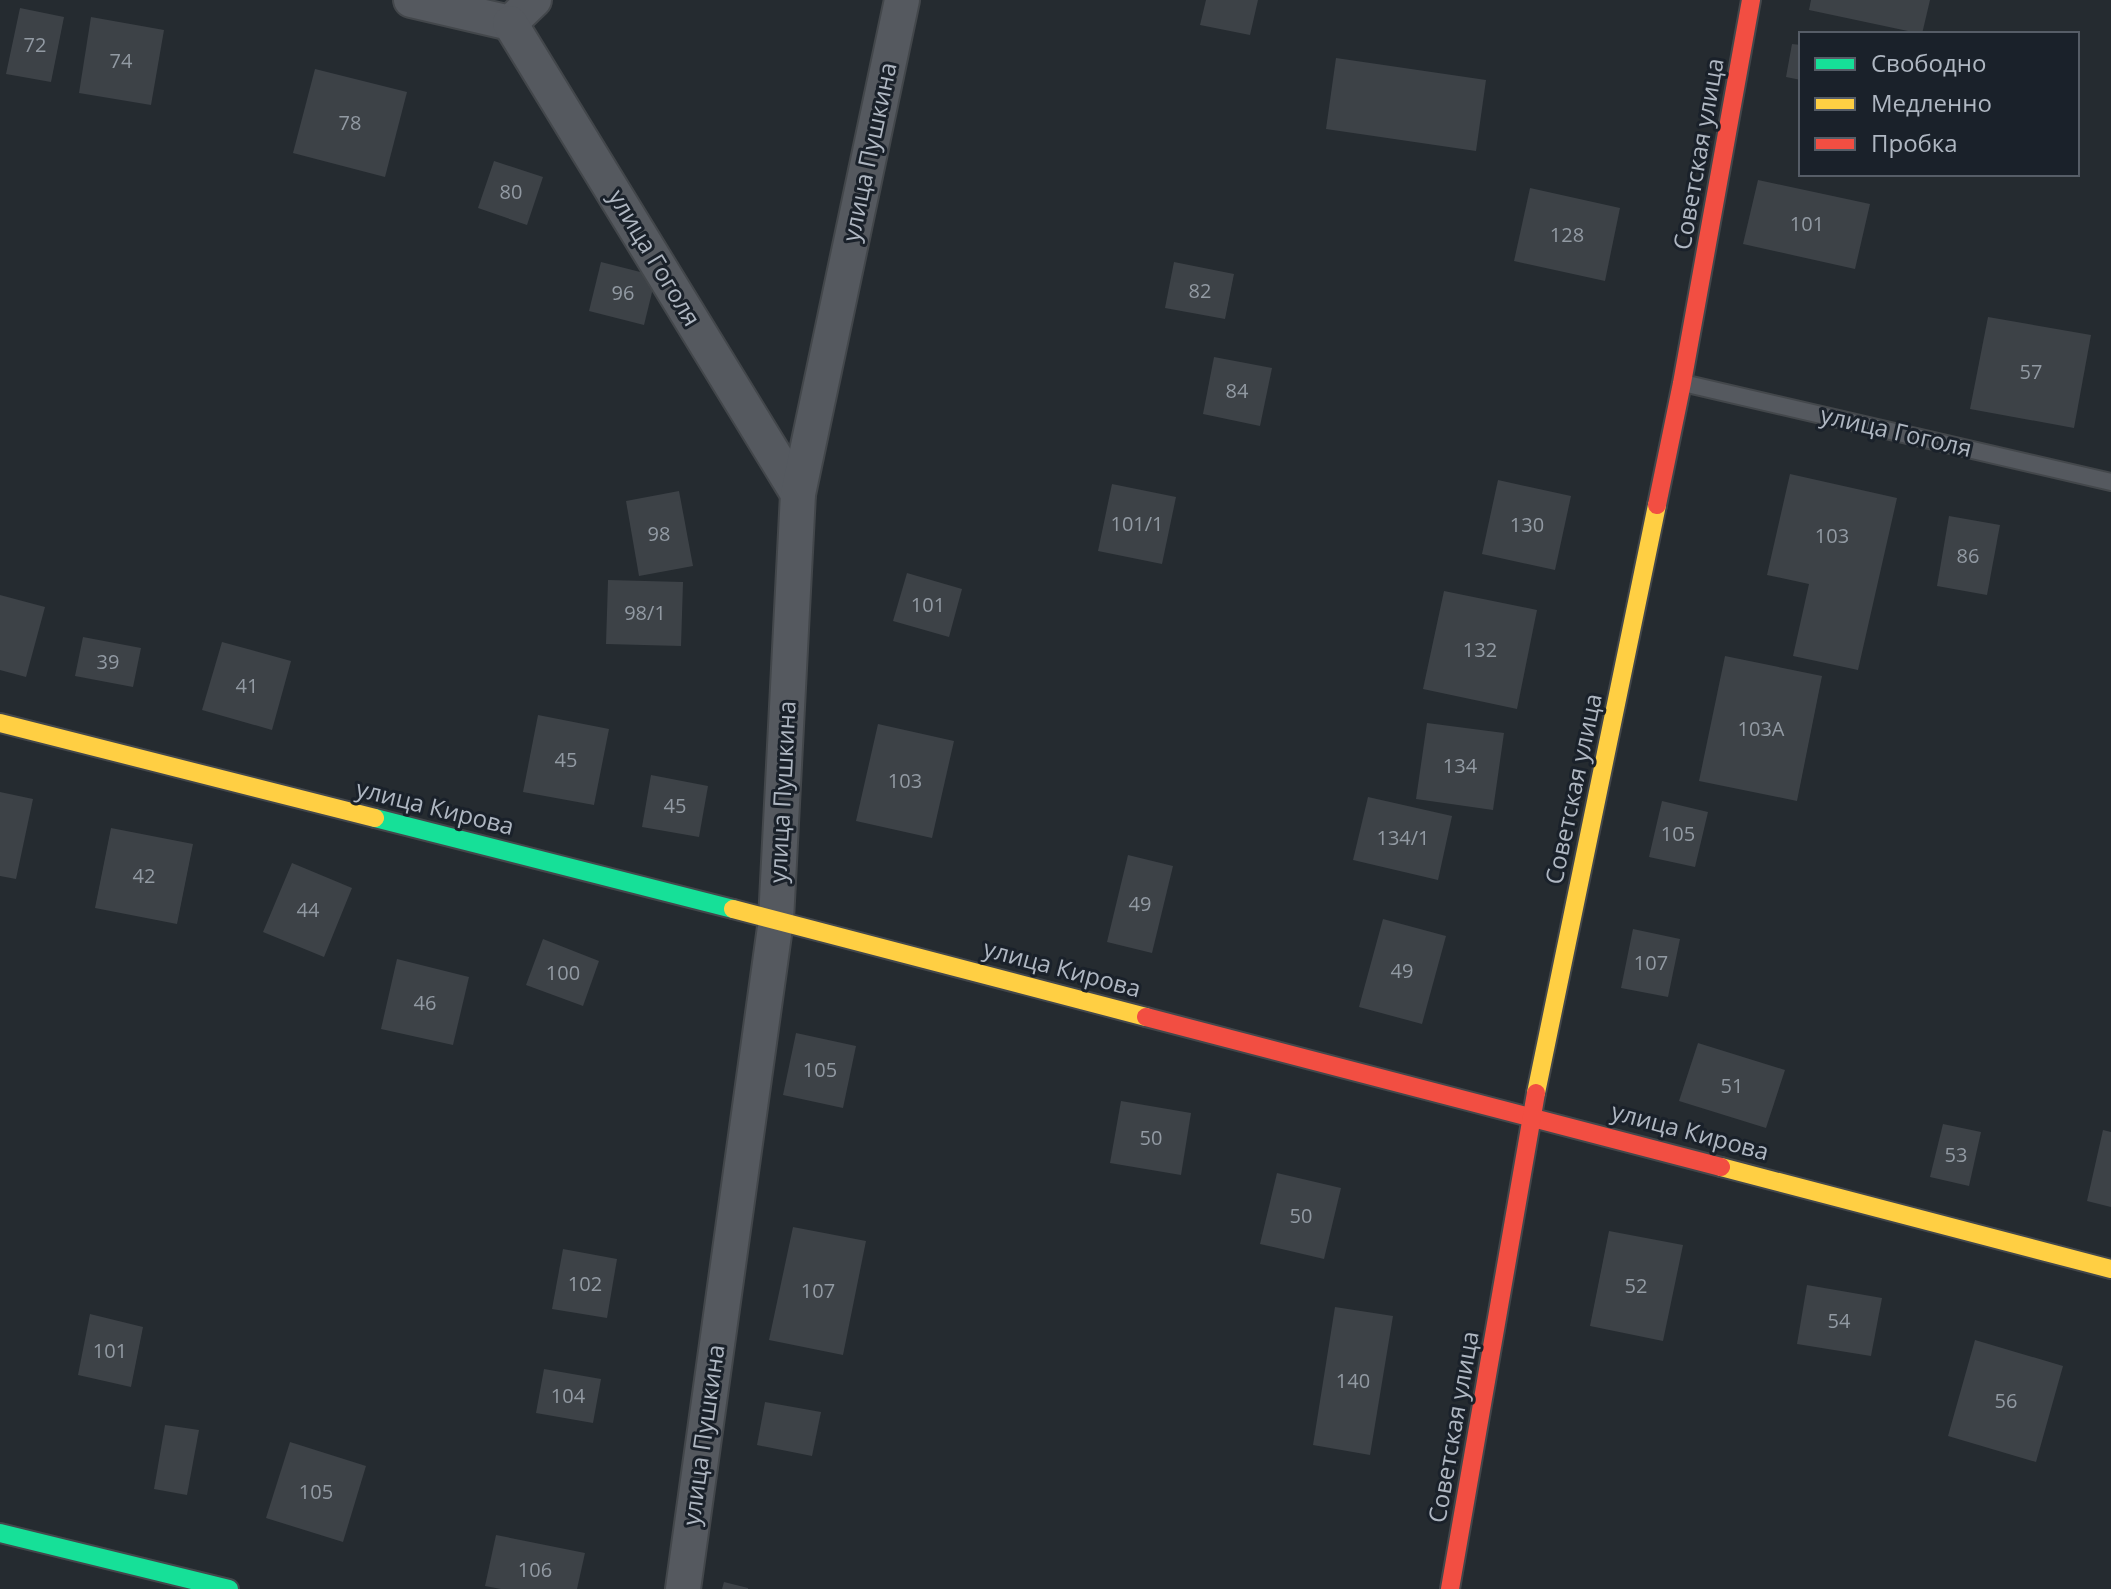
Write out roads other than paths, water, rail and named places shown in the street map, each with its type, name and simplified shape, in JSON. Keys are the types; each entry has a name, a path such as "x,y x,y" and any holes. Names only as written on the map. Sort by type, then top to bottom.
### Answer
{"street":[{"name":"улица Гоголя","path":"411,0 522,12 798,494"},
{"name":"улица Пушкина","path":"683,1589 776,920 798,494 902,0"},
{"name":"Советская улица","path":"1450,1589 1531,1115 1682,383 1751,0"},
{"name":"улица Кирова","path":"0,723 1531,1115 2111,1269"},
{"path":"0,1533 229,1589"}],"lane":[{"name":"улица Гоголя","path":"1682,383 2111,482"}]}
